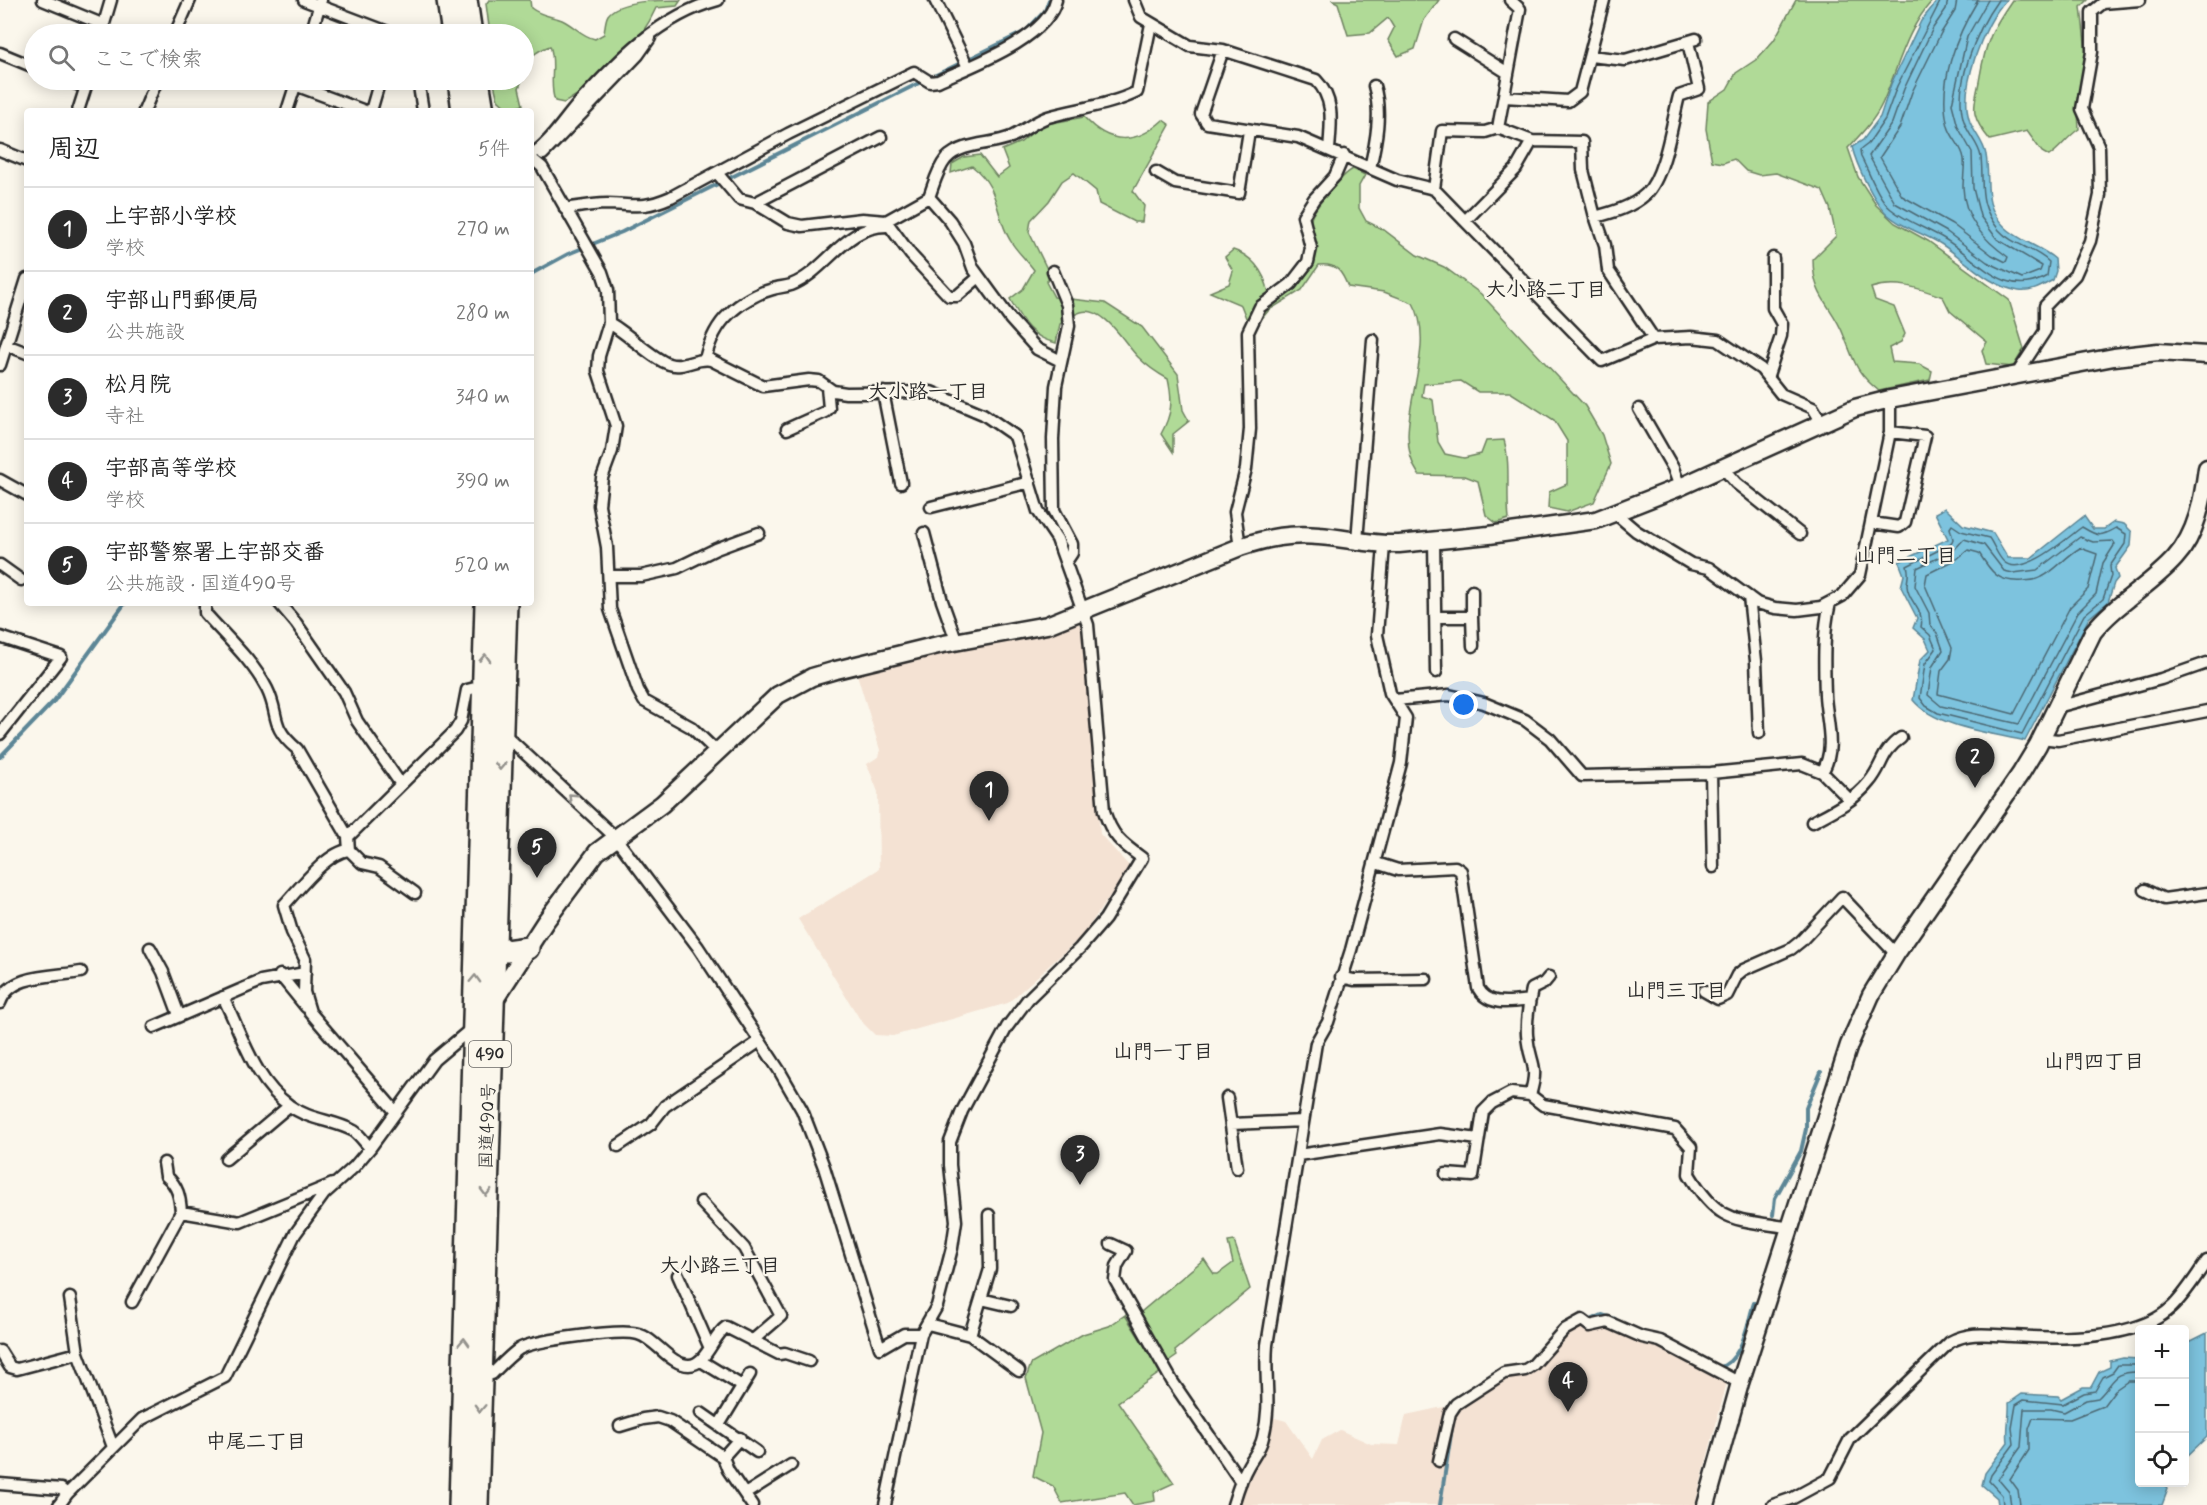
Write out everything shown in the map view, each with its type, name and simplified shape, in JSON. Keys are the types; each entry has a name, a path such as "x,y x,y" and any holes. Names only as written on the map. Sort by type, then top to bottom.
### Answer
{"highway":[{"path":"448,0 452,24"},
{"path":"466,0 470,24"},
{"path":"460,90 463,108"},
{"path":"480,90 483,108"},
{"name":"国道490号","path":"460,1505 472,1373 495,945 501,730 486,606"},
{"name":"国道490号","path":"477,1505 472,1373 474,1026 494,684 506,606"},
{"path":"495,945 515,952 528,948"}],"street":[{"path":"43,0 90,24"},
{"path":"104,24 111,0"},
{"path":"180,24 190,0"},
{"path":"304,0 321,3 370,24"},
{"path":"534,156 546,153 638,55 655,31 681,13 718,0"},
{"path":"935,0 968,67"},
{"path":"565,209 607,204 633,208 652,205 914,72 930,82 968,67 1033,31 1050,13 1056,0"},
{"path":"1134,0 1141,16 1190,46 1223,50 1316,80 1324,88 1330,105 1329,149"},
{"path":"1498,128 1520,9 1510,0"},
{"path":"1504,97 1568,101 1580,92 1604,0"},
{"path":"2019,375 2020,369 2045,331 2045,306 2075,275 2090,240 2100,195 2099,147 2082,109 2092,52 2092,12 2103,3 2140,0"},
{"path":"314,24 321,3"},
{"path":"705,359 716,332 727,315 740,305 772,289 791,285 859,234 887,224 929,197 939,170 948,158 963,149 1011,136 1045,118 1092,105 1109,104 1137,92 1151,24"},
{"path":"1454,39 1508,73"},
{"path":"1590,56 1625,60 1692,41 1699,90 1678,96 1659,174 1648,193 1626,208 1595,217"},
{"path":"1223,50 1202,114 1207,123 1249,131 1287,134 1344,155 1397,180 1434,189 1602,361 1654,339 1691,337 1718,340 1768,375 1781,394 1813,408 1822,423"},
{"path":"0,53 24,63"},
{"path":"1370,168 1378,115 1378,99 1374,86"},
{"path":"79,108 84,90"},
{"path":"145,108 153,90"},
{"path":"288,108 294,90"},
{"path":"315,90 358,108"},
{"path":"372,108 377,90"},
{"path":"419,90 422,108"},
{"path":"1434,189 1442,130 1485,132 1498,128 1532,141 1582,142 1583,170 1595,217 1605,244 1608,270 1654,339"},
{"path":"1156,172 1175,183 1239,193 1249,131"},
{"path":"755,203 881,137"},
{"path":"1465,220 1516,169 1532,141"},
{"path":"0,150 24,160"},
{"path":"1240,547 1235,512 1246,469 1250,429 1251,369 1248,332 1260,306 1291,284 1308,262 1311,248 1303,216 1314,199 1335,176 1344,155"},
{"path":"534,159 542,166 602,272 608,290 609,323 599,356 598,371 616,426 612,451 602,478 599,505 607,547 610,609 638,690 644,701 691,728 717,752"},
{"path":"717,173 738,199 755,203 788,223 802,226 862,219 887,224 949,296 957,296 979,277"},
{"path":"929,197 950,221 979,277 1011,320 1036,349 1061,361"},
{"path":"1768,375 1782,336 1782,324 1773,308 1773,258"},
{"path":"1053,271 1067,305 1069,326 1054,411 1053,498 1054,510 1071,544 1072,553 1066,562"},
{"path":"0,365 24,288"},
{"path":"609,323 667,364 682,366 705,359 763,386 819,381 827,387 846,393 931,392 984,414 1015,436 1038,511 1057,539 1088,625 1104,810 1110,830 1120,842 1142,858 1105,919 1080,948 1028,999 1007,1027 962,1111 950,1142 950,1166 956,1221 952,1248 937,1306 921,1334 885,1505"},
{"path":"1357,541 1373,340"},
{"path":"6,345 24,352"},
{"path":"59,1505 67,1494 142,1419 225,1377 295,1234 324,1194 370,1148 394,1111 434,1060 474,1026 491,1005 528,948 597,852 662,804 763,707 792,686 836,670 957,643 1029,631 1270,537 1293,535 1384,545 1570,525 1616,514 1855,408 1890,399 2114,357 2158,352 2207,355"},
{"path":"787,429 829,408 827,387"},
{"path":"884,392 901,483"},
{"path":"1616,514 1636,531 1691,564 1709,568 1749,597 1775,608 1797,610 1830,603 1842,596 1860,575 1890,432 1890,399"},
{"path":"1639,409 1673,468 1680,487"},
{"path":"1872,524 1899,527 1905,522 1925,436 1890,432"},
{"path":"1723,468 1736,483 1800,534"},
{"path":"1706,1505 1740,1383 1849,1046 1870,995 2021,773 2041,738 2093,632 2106,616 2176,558 2186,543 2199,511 2207,468"},
{"path":"0,480 24,493"},
{"path":"931,507 1030,482"},
{"path":"924,532 942,601 957,643"},
{"path":"609,576 641,576 677,568 716,549 759,533"},
{"path":"1434,541 1436,672"},
{"path":"1233,1505 1241,1482 1263,1440 1268,1414 1270,1395 1266,1376 1267,1345 1316,1043 1328,1022 1362,901 1376,863 1401,763 1406,717 1385,679 1377,635 1384,545"},
{"path":"0,565 21,580"},
{"path":"1472,591 1473,646"},
{"path":"1749,597 1756,661 1759,733"},
{"path":"1822,772 1827,765 1830,725 1825,697 1827,618 1830,603"},
{"path":"205,606 205,613 251,664 268,690 277,727 284,738 297,749 348,837 349,850 362,863 379,867 415,893"},
{"path":"282,606 296,622 338,684 357,721 400,783"},
{"path":"1435,617 1472,617"},
{"path":"0,637 61,657 5,722 0,734"},
{"path":"2056,707 2161,679 2207,663"},
{"path":"348,837 378,810 400,783 458,727 467,690 494,684"},
{"path":"1395,700 1449,695 1484,703 1526,720 1550,739 1582,776 1711,773 1802,764 1822,772 1850,800"},
{"path":"2041,738 2058,740 2207,711"},
{"path":"501,730 615,837 699,947 779,1070 809,1129 840,1216 880,1348 904,1334 921,1334"},
{"path":"1812,822 1839,809 1870,782 1890,745 1901,738"},
{"path":"1711,773 1713,867"},
{"path":"310,1012 304,992 305,959 292,932 284,905 317,870 341,851 349,850"},
{"path":"1376,863 1398,870 1455,867 1461,871 1478,988 1482,995 1497,1001 1530,1000"},
{"path":"2145,891 2164,899 2207,893"},
{"path":"1704,991 1718,999 1727,995 1737,975 1743,970 1791,949 1842,897 1896,954"},
{"path":"150,948 163,972 179,1015"},
{"path":"0,1004 4,992 12,985 30,979 81,972"},
{"path":"154,1027 280,975 305,973"},
{"path":"280,975 394,1111"},
{"path":"1341,977 1354,980 1426,979"},
{"path":"1530,1095 1536,1076 1527,1036 1530,1000 1532,989 1544,983 1549,977"},
{"path":"223,997 259,1070 273,1092 289,1106 306,1115 355,1132 370,1148"},
{"path":"618,1146 651,1124 665,1106 760,1041"},
{"path":"1446,1174 1473,1176 1483,1112 1492,1103 1511,1093 1530,1095 1543,1105 1675,1129 1691,1147 1689,1174 1712,1205 1728,1218 1791,1228"},
{"path":"1227,1098 1237,1168"},
{"path":"226,1159 289,1106"},
{"path":"1231,1124 1303,1121"},
{"path":"1298,1155 1440,1134 1478,1139"},
{"path":"132,1302 180,1212 180,1196 166,1176 164,1163"},
{"path":"180,1212 240,1222 336,1183"},
{"path":"701,1202 744,1248 781,1316 752,1341"},
{"path":"970,1335 990,1269 989,1215"},
{"path":"1111,1244 1126,1251 1117,1266 1115,1280 1172,1381 1241,1482"},
{"path":"1773,1505 1793,1498 1830,1479 1850,1439 1950,1342 1963,1335 1981,1334 2077,1338 2139,1325 2170,1310 2207,1261"},
{"path":"678,1275 709,1346"},
{"path":"70,1298 78,1353 113,1447"},
{"path":"981,1299 1011,1306"},
{"path":"1439,1461 1450,1413 1456,1404 1504,1373 1525,1370 1533,1365 1564,1330 1584,1322 1590,1326 1608,1322 1642,1337 1659,1341 1740,1383"},
{"path":"928,1324 970,1335 1019,1371"},
{"path":"472,1373 492,1374 520,1349 535,1342 600,1335 638,1334 654,1342 678,1362 690,1365 701,1360 717,1333 726,1327 779,1354 785,1353 809,1361"},
{"path":"0,1350 10,1367 17,1369 78,1353"},
{"path":"701,1360 742,1386"},
{"path":"719,1425 750,1374"},
{"path":"701,1413 758,1452"},
{"path":"620,1426 658,1417 670,1420 723,1457 728,1470 752,1505"},
{"path":"723,1457 740,1438"},
{"path":"745,1494 791,1465"},
{"path":"0,1484 61,1489 67,1494"}],"shaded area":[{"path":"1074,621 1081,626 1100,834 1130,867 1082,936 1008,1003 893,1036 875,1035 861,1021 798,919 879,869 878,792 867,764 878,757 880,750 856,671 957,648 1042,633"},
{"path":"1580,1324 1590,1333 1606,1325 1658,1343 1727,1382 1695,1505 1238,1505 1271,1417 1286,1421 1313,1459 1322,1440 1340,1430 1371,1444 1399,1445 1406,1415 1443,1407 1456,1410 1513,1374 1538,1365"}],"green space":[{"path":"489,0 530,0 531,8 535,11 562,20 586,36 595,39 604,34 608,15 621,6 641,2 681,0 677,6 656,8 629,50 591,85 564,103 555,101 553,94 553,60 550,46 534,55 534,24 489,24 486,4"},
{"path":"1332,0 1439,0 1424,20 1415,49 1398,56 1388,40 1394,28 1388,18 1370,33 1348,35 1338,3"},
{"path":"1796,0 1933,0 1909,36 1879,110 1848,148 1858,177 1876,205 1895,223 1928,241 2009,300 2024,349 2013,367 1986,364 1982,350 1987,342 1950,311 1943,297 1907,286 1880,286 1871,288 1875,300 1894,307 1905,334 1901,342 1889,348 1892,362 1919,364 1932,371 1930,380 1879,391 1865,378 1857,366 1839,325 1816,283 1813,259 1836,236 1830,208 1822,190 1776,173 1759,175 1746,171 1734,159 1723,163 1712,161 1706,129 1708,102 1727,89 1736,73 1757,59 1774,40"},
{"path":"2012,0 2088,0 2081,7 2086,52 2078,112 2079,129 2049,156 2042,152 2027,131 1990,140 1975,116 1975,102 1987,44"},
{"path":"496,90 519,90 523,105 507,108 498,100"},
{"path":"1084,117 1103,133 1123,138 1143,134 1163,120 1170,125 1133,191 1144,206 1142,222 1134,222 1099,204 1096,191 1074,173 1062,181 1049,201 1031,220 1029,232 1051,277 1046,282 1054,297 1105,303 1142,327 1178,374 1183,410 1189,421 1173,434 1173,452 1161,434 1170,407 1171,394 1168,379 1141,360 1106,320 1090,312 1078,313 1060,324 1056,343 1033,332 1023,321 1010,299 1023,289 1034,270 1010,240 988,183 972,166 951,173 952,164 964,157 980,155 997,177 1009,168 1002,150 1021,142 1041,125"},
{"path":"1353,169 1365,175 1359,186 1359,208 1366,221 1384,230 1417,255 1444,267 1481,294 1585,406 1602,435 1611,464 1594,502 1567,512 1548,508 1549,492 1567,484 1567,441 1554,420 1510,392 1478,392 1461,381 1424,384 1422,396 1433,400 1438,442 1445,454 1464,458 1481,454 1486,441 1504,440 1509,519 1496,523 1486,515 1478,481 1465,476 1419,475 1410,456 1408,435 1421,344 1420,323 1413,303 1384,292 1348,287 1338,270 1330,265 1319,265 1302,290 1269,310 1258,323 1246,318 1241,305 1210,292 1229,284 1233,271 1225,257 1233,250 1246,256 1257,266 1269,293 1284,293 1297,283 1307,272 1314,258 1315,241 1310,223 1312,217 1328,193"},
{"path":"1234,1241 1250,1289 1175,1351 1177,1356 1167,1363 1141,1312 1204,1259 1214,1274 1218,1274 1233,1263 1228,1242"},
{"path":"1125,1315 1161,1372 1118,1402 1174,1483 1154,1492 1155,1501 1133,1505 1125,1493 1062,1503 1053,1486 1033,1476 1041,1433 1026,1378 1031,1364 1083,1334 1109,1326"}],"water":[{"path":"1938,0 2006,0 1997,11 1981,41 1970,76 1967,109 1970,122 1985,150 1988,193 1997,218 2011,232 2055,259 2056,271 2053,280 2041,287 2019,291 1997,284 1941,244 1891,217 1870,191 1854,154 1852,147 1863,140 1880,117 1891,84 1921,21"},
{"path":"1945,508 1963,525 1993,533 2008,558 2031,558 2084,516 2093,529 2104,529 2114,522 2124,524 2132,532 2131,546 2115,568 2118,578 2108,602 2089,618 2025,741 1949,723 1935,717 1913,700 1920,660 1930,650 1925,639 1913,628 1917,618 1901,587 1904,575 1899,562 1948,539 1935,513"},
{"path":"2207,1333 2207,1437 2189,1454 2189,1379 2189,1342"},
{"path":"2123,1358 2135,1359 2135,1487 2167,1487 2162,1505 1998,1505 1997,1498 1982,1485 1985,1473 2008,1442 2009,1403 2022,1394 2058,1396 2061,1399 2083,1387 2091,1387 2099,1372 2110,1367 2110,1361"}],"waterway":[{"path":"930,78 1026,31 1045,11 1049,0"},
{"path":"534,272 568,254 622,232 923,81"},
{"path":"0,757 54,701 123,606"},
{"path":"1773,1215 1775,1198 1801,1151 1806,1129 1806,1108 1821,1072"},
{"path":"1718,1368 1726,1364 1739,1350 1754,1303"},
{"path":"1589,1321 1602,1315 1615,1319"},
{"path":"1440,1505 1453,1421"}],"place":[{"name":"宇部山門郵便局","path":"1975,788"},
{"name":"上宇部小学校","path":"989,821"},
{"name":"宇部警察署上宇部交番","path":"537,878"},
{"name":"松月院","path":"1080,1185"},
{"name":"宇部高等学校","path":"1568,1412"}],"district":[{"name":"大小路二丁目","path":"1546,290"},
{"name":"大小路一丁目","path":"928,392"},
{"name":"山門二丁目","path":"1906,556"},
{"name":"山門三丁目","path":"1676,991"},
{"name":"山門一丁目","path":"1163,1052"},
{"name":"山門四丁目","path":"2094,1062"},
{"name":"大小路三丁目","path":"720,1266"},
{"name":"中尾二丁目","path":"256,1442"}]}
